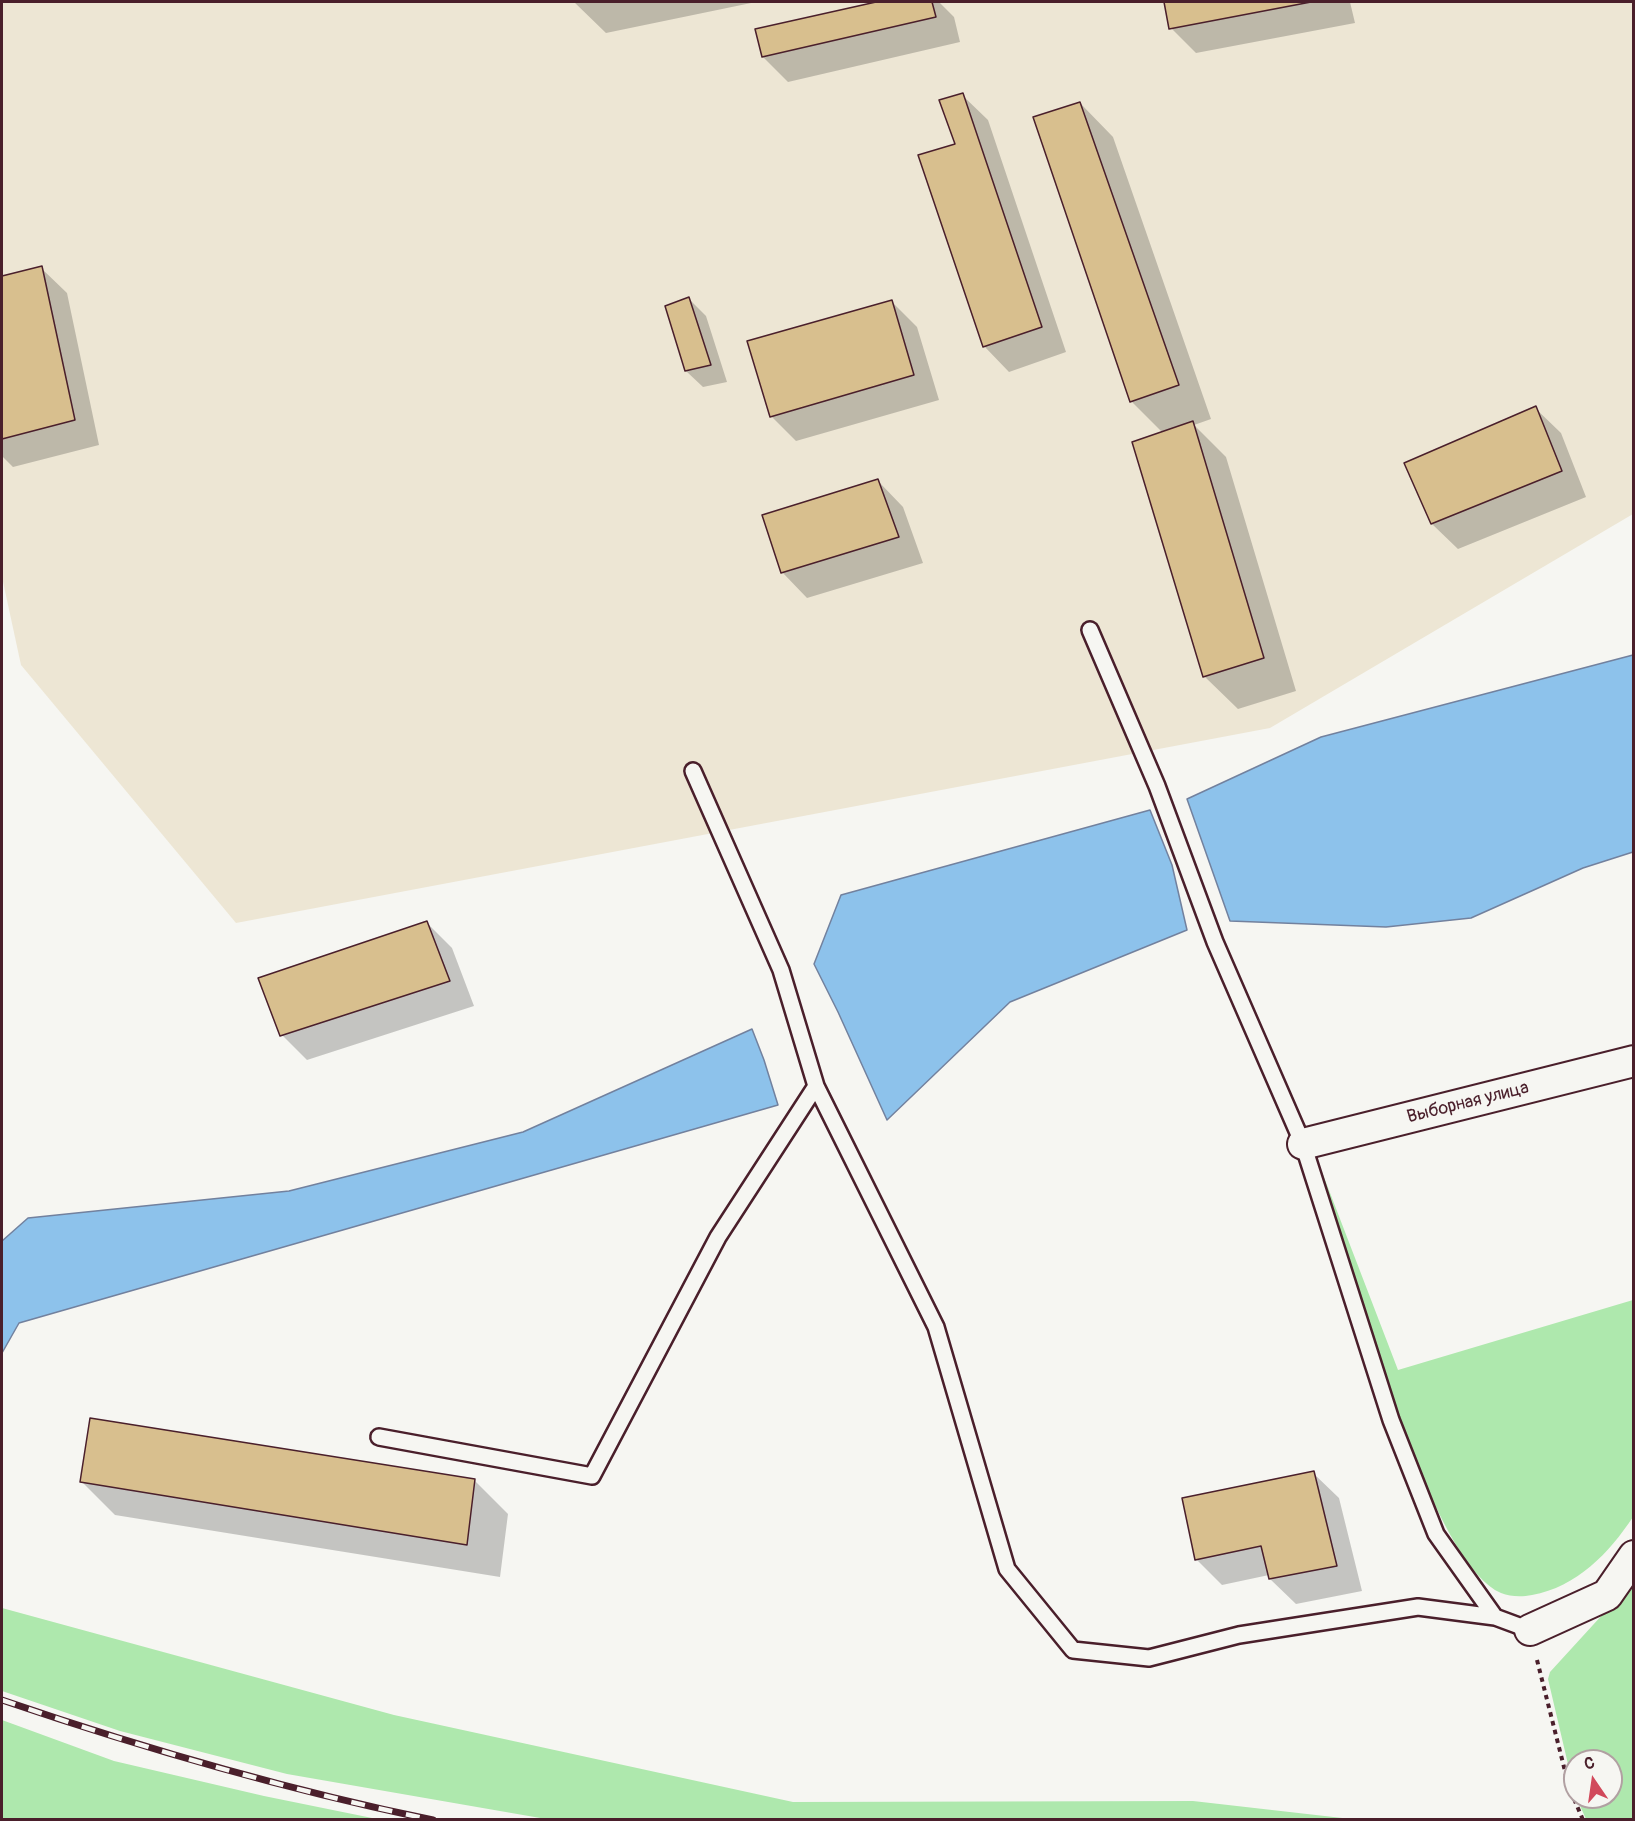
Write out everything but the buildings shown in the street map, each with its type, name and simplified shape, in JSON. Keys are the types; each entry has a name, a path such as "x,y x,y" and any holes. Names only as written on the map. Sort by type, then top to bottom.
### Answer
{"street":[{"name":"Выборная улица","path":"1303,1144 1634,1061"},
{"path":"1530,1630 1607,1595 1634,1556"}],"lane":[{"path":"1090,630 1157,786 1215,942 1303,1144 1391,1420 1436,1534 1495,1617"},
{"path":"693,771 781,970 816,1086 936,1327 1007,1569 1073,1650 1149,1658 1239,1635 1418,1606 1495,1617 1530,1630"},
{"path":"379,1437 592,1476 718,1237 816,1086"}],"path":[{"path":"1530,1630 1569,1788 1582,1820"}],"shaded area":[{"path":"2,2 1633,2 1633,514 1270,728 236,923 21,665 2,577"}],"green space":[{"path":"1317,1159 1398,1370 1633,1300 1633,1517 1602,1555 1577,1576 1548,1591 1532,1595 1517,1596 1501,1593 1478,1575 1455,1543 1434,1502 1396,1407"},
{"path":"1633,1568 1633,1819 1586,1819 1581,1809 1623,1809 1623,1749 1564,1749 1548,1679 1550,1672 1614,1602"},
{"path":"2,1608 394,1715 793,1802 1193,1801 1351,1819 546,1819 287,1774 120,1731 2,1691"},
{"path":"2,1720 114,1761 264,1796 377,1819 2,1819"}],"water":[{"path":"1633,655 1633,852 1583,868 1471,918 1386,927 1230,921 1187,799 1321,737"},
{"path":"1150,810 1172,865 1187,930 1010,1002 887,1120 814,964 841,895"},
{"path":"752,1029 778,1105 19,1323 2,1353 2,1241 28,1218 289,1191 523,1132"}],"railway":[{"path":"2,1700 216,1767 433,1820"}]}
